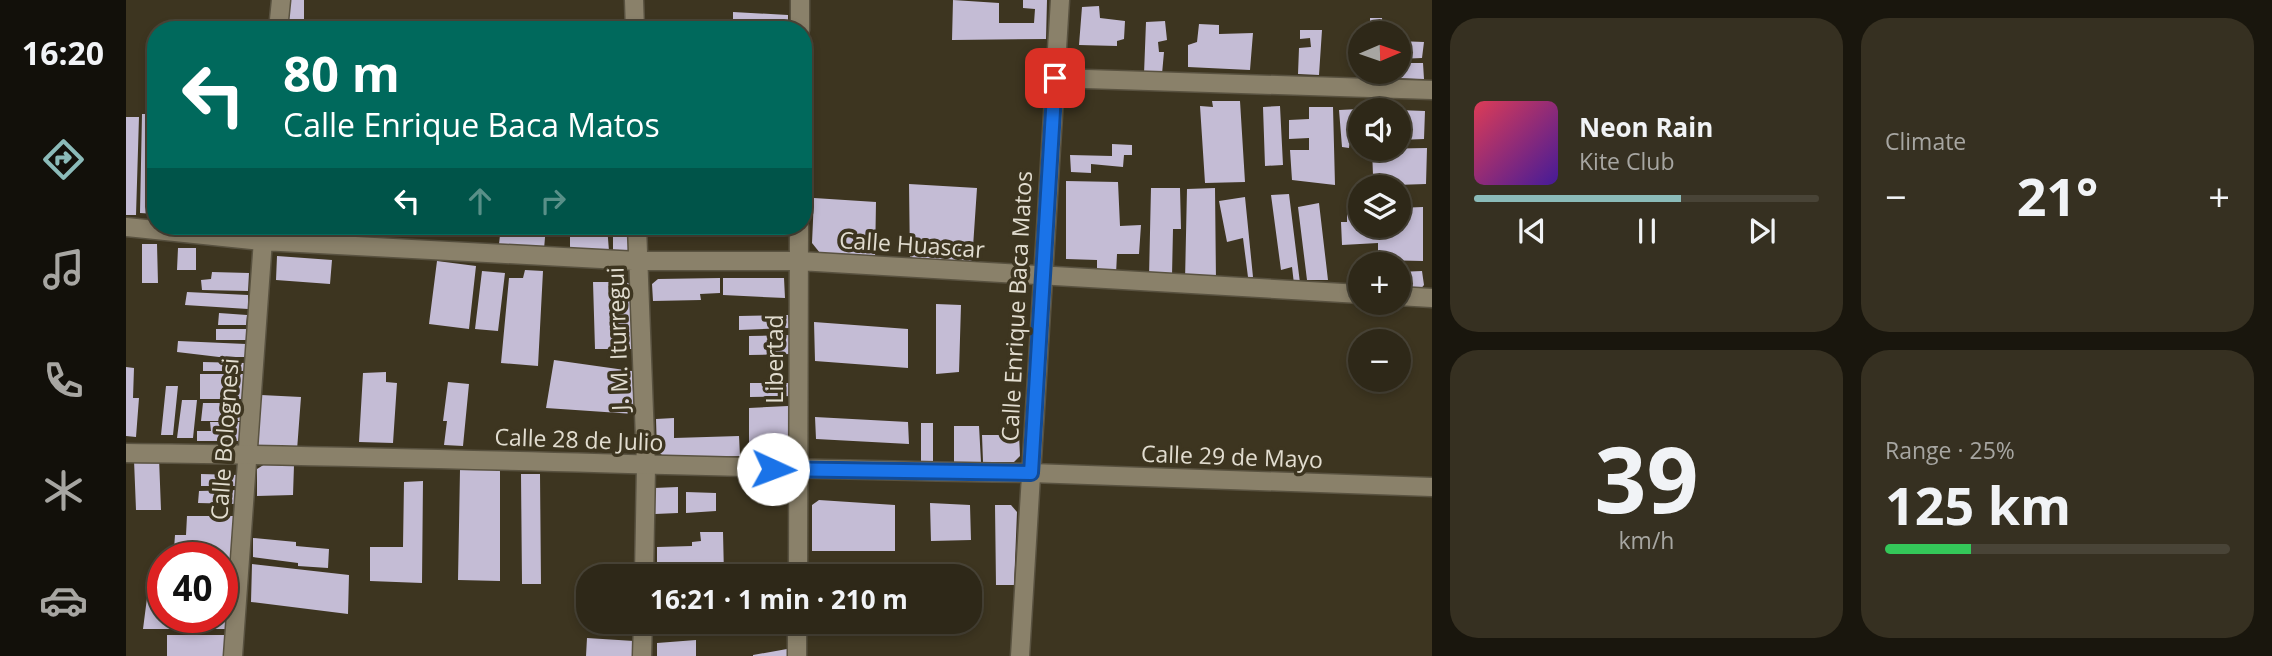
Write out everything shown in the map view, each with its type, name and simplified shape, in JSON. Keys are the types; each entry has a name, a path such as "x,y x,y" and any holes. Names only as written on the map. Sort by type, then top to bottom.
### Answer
{"street":[{"path":"279,21 281,0"},
{"path":"634,0 635,21"},
{"path":"800,0 800,21"},
{"name":"Calle Enrique Baca Matos","path":"1020,656 1060,0"},
{"path":"1055,78 1432,90"},
{"name":"Calle Huascar","path":"126,227 147,228"},
{"name":"Calle Bolognesi","path":"233,656 263,235"},
{"name":"Calle Huascar","path":"277,235 638,261 799,261 1348,293"},
{"name":"J. M. Iturregui","path":"637,235 646,466 644,564"},
{"name":"Libertad","path":"798,564 799,235"},
{"path":"1411,297 1432,298"},
{"name":"Calle 28 de Julio","path":"126,453 799,470 1031,473"},
{"name":"Calle 29 de Mayo","path":"1031,473 1432,487"},
{"path":"642,656 643,634"},
{"path":"797,634 797,656"}],"building":[{"path":"288,0 304,0 304,19 317,20 317,21 286,21"},
{"path":"953,0 999,3 999,23 1034,23 1035,9 1023,8 1023,0 1047,0 1046,39 952,40"},
{"path":"1099,6 1100,18 1125,21 1124,39 1117,41 1117,46 1079,45 1082,7"},
{"path":"733,12 788,15 788,21 733,21"},
{"path":"1370,18 1382,18 1382,21 1370,21"},
{"path":"1165,21 1167,40 1158,42 1159,52 1164,52 1162,74 1144,74 1146,22"},
{"path":"1199,24 1219,25 1219,34 1253,33 1250,70 1188,67 1188,45 1197,42"},
{"path":"1300,30 1322,30 1319,75 1298,74 1299,48 1311,47 1310,38 1300,39"},
{"path":"1411,42 1424,42 1422,58 1411,58"},
{"path":"1411,63 1423,63 1424,79 1411,79"},
{"path":"1212,101 1240,101 1245,182 1205,183 1200,106 1213,107"},
{"path":"1280,106 1283,165 1265,166 1263,107"},
{"path":"1309,107 1333,107 1335,185 1292,180 1290,150 1309,150 1309,138 1289,139 1289,120 1309,119"},
{"path":"1339,110 1348,110 1348,148 1342,147"},
{"path":"1411,110 1425,111 1424,139 1411,140"},
{"path":"142,114 147,114 147,213 140,213"},
{"path":"126,117 139,117 136,215 126,215"},
{"path":"1112,144 1132,145 1132,155 1124,155 1123,167 1091,164 1091,173 1071,172 1070,155 1112,156"},
{"path":"1411,148 1427,148 1426,184 1411,184 1411,175 1373,175 1372,161 1411,161"},
{"path":"1066,181 1118,182 1120,226 1141,225 1139,254 1117,254 1116,274 1097,273 1097,260 1066,259"},
{"path":"909,184 977,188 972,262 910,261"},
{"path":"1151,188 1180,188 1181,229 1173,229 1172,276 1149,277"},
{"path":"1215,188 1216,281 1185,281 1187,189"},
{"path":"1289,194 1300,283 1294,284 1292,267 1281,270 1271,195"},
{"path":"1245,197 1253,277 1248,277 1243,238 1227,242 1219,201"},
{"path":"814,198 876,202 875,261 824,258 812,243"},
{"path":"1319,203 1328,280 1307,280 1298,207"},
{"path":"1411,207 1423,207 1423,261 1411,261 1411,252 1378,252 1378,243 1342,245 1341,222 1347,222 1347,210 1348,238 1411,238"},
{"path":"332,235 350,235 349,239"},
{"path":"500,235 545,235 544,249 499,244"},
{"path":"570,235 608,235 609,251 570,253"},
{"path":"613,235 633,235 634,250 613,251"},
{"path":"142,244 157,244 158,283 142,283"},
{"path":"178,248 196,248 196,270 177,270"},
{"path":"277,256 332,260 330,284 276,280"},
{"path":"437,261 476,266 469,329 429,324"},
{"path":"525,270 543,271 538,366 501,363 509,278 523,278"},
{"path":"482,271 505,273 498,331 475,329"},
{"path":"1411,271 1422,271 1424,285 1418,292 1411,292"},
{"path":"212,272 249,273 248,291 202,290 201,280 211,279"},
{"path":"720,278 720,293 700,294 701,300 653,301 652,284 658,279"},
{"path":"723,278 784,278 785,298 723,295"},
{"path":"593,282 626,282 632,285 632,349 595,349"},
{"path":"187,292 248,295 248,309 185,305"},
{"path":"936,304 961,305 959,372 936,374"},
{"path":"219,313 247,315 246,325 218,325"},
{"path":"788,315 789,328 739,330 739,316"},
{"path":"814,322 908,329 908,368 815,361"},
{"path":"216,329 246,329 246,340 216,340"},
{"path":"790,335 790,354 749,355 749,336"},
{"path":"178,341 246,344 246,357 177,352"},
{"path":"554,360 632,371 634,414 546,408"},
{"path":"203,362 245,363 244,371 203,371"},
{"path":"126,367 134,368 133,398 139,398 136,437 126,436"},
{"path":"386,372 386,382 397,383 393,443 359,442 363,373"},
{"path":"200,374 244,374 243,399 200,399"},
{"path":"448,382 469,384 463,446 444,445 447,421 443,421"},
{"path":"750,383 792,383 792,396 750,397"},
{"path":"166,386 178,386 173,435 161,435"},
{"path":"261,395 301,397 297,450 257,448"},
{"path":"182,400 197,400 193,438 177,438"},
{"path":"203,403 241,403 241,421 201,421"},
{"path":"788,406 790,453 780,459 749,461 749,408"},
{"path":"815,417 908,422 909,444 816,439"},
{"path":"674,418 674,438 739,436 740,456 667,459 657,451 656,419"},
{"path":"210,422 241,422 239,441 197,441 197,431 211,431"},
{"path":"921,423 933,423 933,462 921,462"},
{"path":"954,426 979,426 981,462 954,463"},
{"path":"982,435 1019,435 1020,456 1014,462 983,462"},
{"path":"159,458 161,510 136,510 134,460"},
{"path":"265,464 294,465 293,495 257,496 257,469"},
{"path":"460,470 500,470 500,581 458,580"},
{"path":"201,474 239,475 239,486 201,486"},
{"path":"521,474 540,474 541,584 522,584"},
{"path":"423,481 422,583 370,581 370,547 403,547 404,482"},
{"path":"678,487 678,513 655,514 654,488"},
{"path":"239,490 238,504 198,503 199,491"},
{"path":"686,492 716,493 716,511 686,513"},
{"path":"819,500 895,505 895,551 812,551 812,505"},
{"path":"930,503 970,505 971,540 931,541"},
{"path":"995,505 1011,505 1017,512 1014,585 996,585"},
{"path":"187,516 234,516 234,542 174,542 175,535 186,535"},
{"path":"700,532 723,532 724,564 657,564 657,547 692,546 692,542 701,541"},
{"path":"253,538 296,542 296,546 329,549 328,568 298,566 298,563 253,557"},
{"path":"252,564 349,575 348,614 251,602"},
{"path":"147,598 147,629 143,629"},
{"path":"167,635 227,635 226,656 167,656"},
{"path":"587,638 634,641 633,656 586,656"},
{"path":"696,640 696,656 657,656 657,643"},
{"path":"787,649 787,656 753,656 753,655"}],"route":[{"path":"773,469 1031,473 1055,78"}]}
